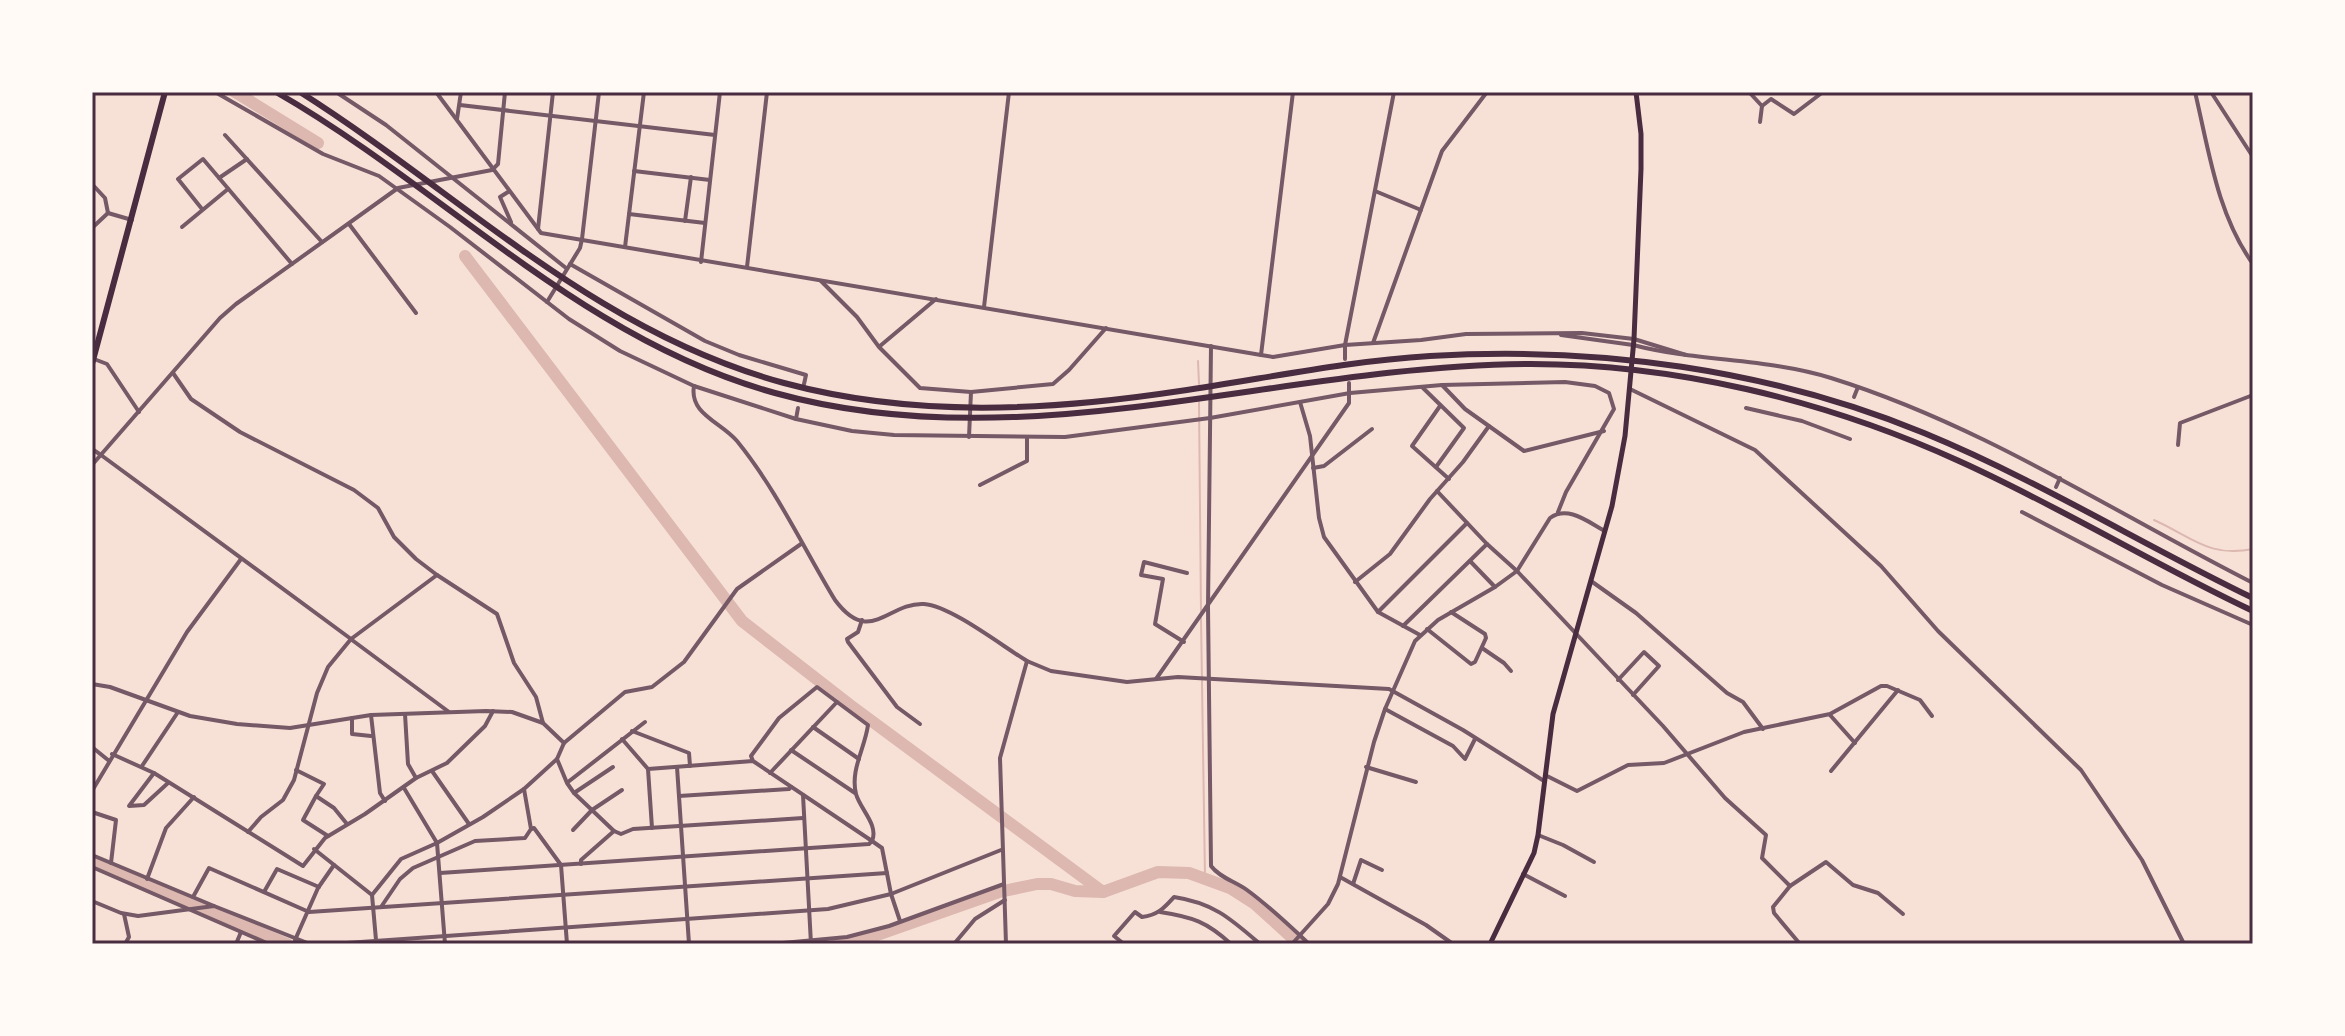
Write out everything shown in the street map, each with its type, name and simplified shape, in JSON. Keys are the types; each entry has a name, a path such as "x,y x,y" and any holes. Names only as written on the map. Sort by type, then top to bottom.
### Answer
{"main road":[{"path":"93,362 165,92"},
{"path":"276,92 337,129 560,290 652,345 701,368 806,401 870,412 981,419 1173,403 1365,374 1466,366 1546,364 1645,372 1774,396 1840,415 1921,444 2000,480 2193,583 2253,611"},
{"path":"300,92 566,282 667,339 752,374 836,395 905,405 981,410 1172,392 1424,356 1530,354 1646,362 1780,386 1843,403 1924,433 2006,471 2253,598"},
{"path":"1490,944 1538,835 1553,714 1620,471 1633,342 1641,149 1636,92"}],"street":[{"path":"215,92 323,154 379,176 398,188 580,327 620,351 694,386 796,419 852,431 894,435 1065,437 1210,418 1350,393 1442,385 1528,382 1595,386 1609,393 1614,409 1604,431 1566,492 1558,512 1550,518 1517,571 1420,635 1385,709 1366,767 1340,877 1328,904 1292,944"},
{"path":"336,92 386,125 568,266 705,341 739,355 806,375 804,384"},
{"path":"436,92 541,233 1273,357 1345,345 1466,334 1582,333 1704,359 1787,367 1858,387 1956,426 2060,478 2253,583"},
{"path":"456,121 461,92"},
{"path":"92,465 220,318 292,264 398,188 492,170 498,164 505,92"},
{"path":"538,230 553,92"},
{"path":"547,302 580,248 599,92"},
{"path":"625,247 644,92"},
{"path":"701,262 720,92"},
{"path":"747,267 767,92"},
{"path":"984,307 1009,92"},
{"path":"1261,355 1293,92"},
{"path":"1345,359 1345,345 1394,92"},
{"path":"1373,343 1442,151 1487,92"},
{"path":"1749,92 1762,106"},
{"path":"1760,122 1762,106 1771,99 1794,114 1823,92"},
{"path":"2195,92 2227,219 2237,242 2253,264"},
{"path":"2211,92 2253,157"},
{"path":"460,105 715,135"},
{"path":"225,135 322,242"},
{"path":"202,209 178,179 203,159 292,264"},
{"path":"219,178 247,159"},
{"path":"634,171 710,180"},
{"path":"685,221 691,177"},
{"path":"92,184 105,198 108,213"},
{"path":"182,227 228,189"},
{"path":"1375,191 1421,210"},
{"path":"508,192 500,197 512,225"},
{"path":"108,213 132,220"},
{"path":"92,228 108,213"},
{"path":"629,214 705,223"},
{"path":"349,224 416,313"},
{"path":"821,280 857,317 879,347 920,388 971,392 1053,384 1106,328"},
{"path":"879,347 936,299"},
{"path":"1211,346 1208,607 1211,866 1218,874 1258,897 1309,944"},
{"path":"93,362 107,364 139,412"},
{"path":"173,373 191,399 240,432 354,490 378,508 394,537 437,575 500,618 514,663 536,697 543,723"},
{"path":"1156,679 1349,403 1349,383"},
{"path":"1442,385 1465,409 1524,451 1604,431"},
{"path":"694,386 694,404 739,443 842,608 862,620 877,621 914,605 937,607 1027,661 1051,671 1133,683 1156,679 1210,678 1393,691 1544,778 1577,791 1628,765 1653,765 1712,742 1830,714 1881,686 1920,700 1932,716"},
{"path":"1422,387 1464,428 1436,467"},
{"path":"1854,397 1858,387"},
{"path":"1630,389 1755,450 1881,566 1938,631 2081,770 2142,860 2184,944"},
{"path":"969,437 971,392"},
{"path":"2178,445 2180,423 2253,395"},
{"path":"1300,402 1310,436 1321,529 1378,612 1420,635"},
{"path":"1440,406 1412,446 1449,479"},
{"path":"796,419 798,408"},
{"path":"1746,408 1802,421 1850,439"},
{"path":"1840,435 1844,425"},
{"path":"1355,582 1390,554 1489,426"},
{"path":"1313,468 1324,466 1372,429"},
{"path":"980,485 1027,461 1027,437"},
{"path":"92,449 449,712"},
{"path":"2056,487 2060,478"},
{"path":"1437,491 1517,571 1725,798 1766,835 1762,858 1790,886"},
{"path":"1558,512 1569,512 1605,531"},
{"path":"2022,512 2162,585 2253,625"},
{"path":"2039,520 2042,514"},
{"path":"1378,612 1467,523"},
{"path":"372,895 401,859 437,843 524,789 557,759 564,743 625,692 642,690 661,682 684,662 737,589 801,544"},
{"path":"1403,626 1487,544"},
{"path":"92,791 187,632 241,559"},
{"path":"1470,561 1495,587"},
{"path":"1184,642 1155,624 1163,579 1141,575 1144,562 1187,573"},
{"path":"248,832 283,800 296,770 323,674 351,639 437,575"},
{"path":"1591,581 1636,613 1727,693 1743,702 1763,729"},
{"path":"1427,629 1471,664 1475,662 1485,634 1451,612"},
{"path":"862,620 858,632 847,639 848,642 897,707 920,724"},
{"path":"1482,648 1511,671"},
{"path":"1618,680 1644,652 1659,666 1633,695"},
{"path":"1006,944 1000,758 1027,661"},
{"path":"92,684 110,687 178,712 237,724 290,728 371,715 512,712 543,723 564,743"},
{"path":"440,873 869,844 872,841 874,829 855,793 855,770 868,725 817,687 779,718 751,756 770,773 872,841 882,848 900,921"},
{"path":"1831,771 1898,690"},
{"path":"770,773 837,701"},
{"path":"1385,709 1453,746 1465,759 1476,738"},
{"path":"112,754 154,773 303,866 314,849 328,836 416,778 447,763 465,748 492,717 493,711"},
{"path":"141,767 178,712"},
{"path":"405,714 408,764 416,778"},
{"path":"1830,714 1855,743"},
{"path":"371,715 371,736 376,742 380,793 385,801"},
{"path":"352,718 352,734 371,736"},
{"path":"567,783 645,722"},
{"path":"813,727 859,759"},
{"path":"632,731 689,753 690,766"},
{"path":"622,739 648,769 652,828"},
{"path":"92,747 108,760"},
{"path":"791,750 855,793"},
{"path":"557,759 574,793 621,834 633,829 803,818"},
{"path":"648,769 753,761"},
{"path":"574,793 613,767"},
{"path":"677,767 689,944"},
{"path":"1366,767 1416,782"},
{"path":"296,770 324,784 303,820 328,836"},
{"path":"432,771 469,824"},
{"path":"154,773 129,806 144,805 168,783"},
{"path":"92,775 97,780"},
{"path":"403,787 437,843 445,944"},
{"path":"679,796 791,787"},
{"path":"381,907 400,879 413,868 475,841 525,838 531,829 524,789"},
{"path":"573,830 592,810 622,790"},
{"path":"803,795 811,943"},
{"path":"316,796 334,808 347,824"},
{"path":"147,879 166,828 194,797"},
{"path":"92,812 116,820 111,863"},
{"path":"531,829 534,828 543,838 561,865 567,944"},
{"path":"581,864 581,860 614,831"},
{"path":"1538,835 1594,862"},
{"path":"314,849 372,895 376,940"},
{"path":"332,944 809,911 891,894 1001,850"},
{"path":"92,855 310,944"},
{"path":"1353,884 1361,860 1382,870"},
{"path":"1800,944 1774,913 1773,907 1790,886 1826,862 1853,885 1878,893 1903,914"},
{"path":"295,940 319,887 334,865"},
{"path":"92,867 269,944"},
{"path":"193,897 209,868 309,912 887,873"},
{"path":"264,892 277,869 319,887"},
{"path":"1523,874 1565,896"},
{"path":"1340,877 1453,944"},
{"path":"772,944 811,943 847,937 1004,886"},
{"path":"1160,912 1174,897 1194,900 1222,911 1260,944"},
{"path":"954,944 975,919 1005,898"},
{"path":"92,901 124,914 138,916 214,906"},
{"path":"1124,944 1114,936 1135,912 1142,917 1160,912 1185,916 1209,924 1231,944"},
{"path":"124,914 129,937 125,944"},
{"path":"236,944 241,932"}],"waterway":[{"path":"235,92 318,143"},
{"path":"465,256 742,621 1103,892"},
{"path":"1198,361 1199,384"},
{"path":"1199,402 1201,612"},
{"path":"2154,520 2212,548 2224,551 2253,549"},
{"path":"1201,618 1205,877"},
{"path":"92,861 287,944"},
{"path":"836,944 874,936 999,892 1037,884 1103,892 1158,872 1189,873 1230,888 1255,904 1299,944"}]}
